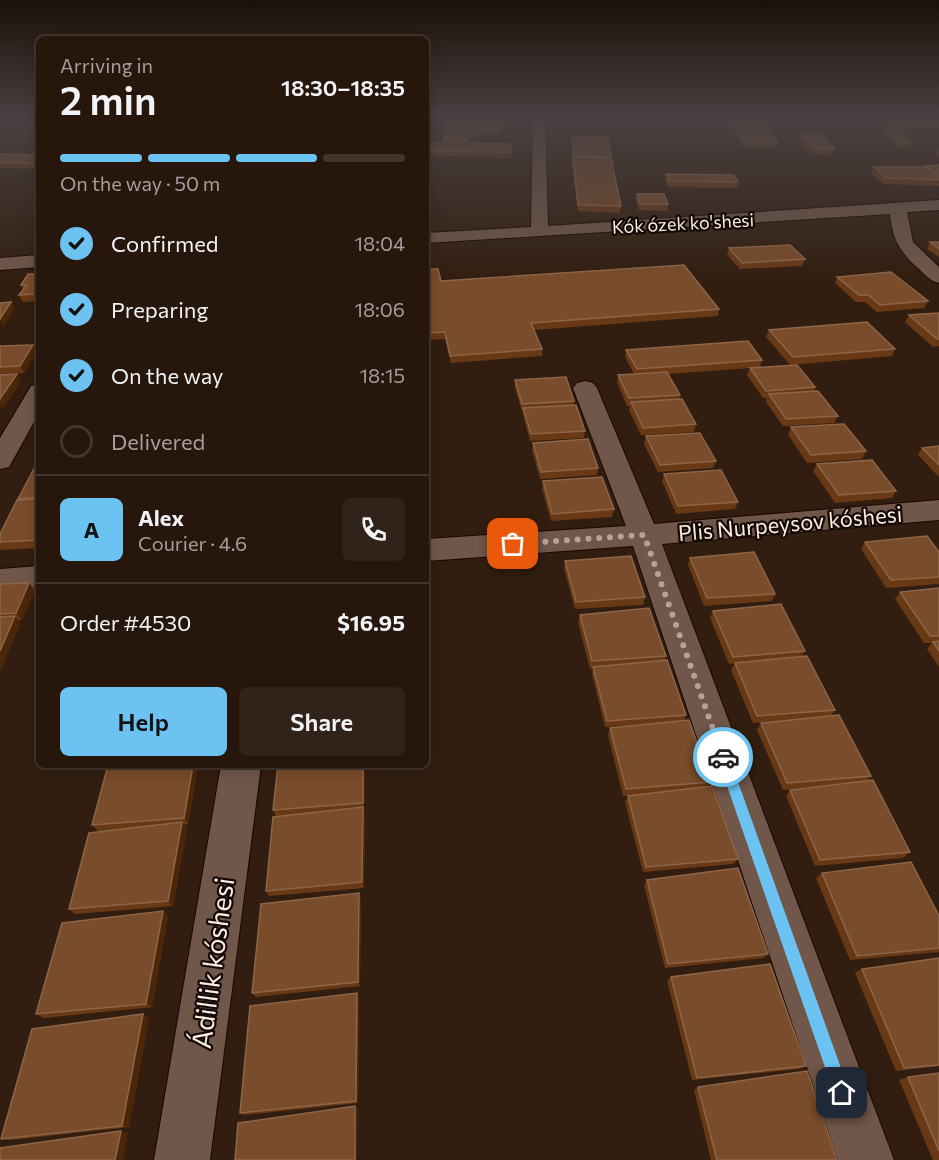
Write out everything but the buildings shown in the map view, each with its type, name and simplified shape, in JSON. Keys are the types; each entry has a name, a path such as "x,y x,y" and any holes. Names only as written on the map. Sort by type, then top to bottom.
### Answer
{"street":[{"path":"539,172 540,232"},
{"name":"Kók ózek ko'shesi","path":"429,238 939,205"},
{"path":"898,208 900,236 907,249 939,277"},
{"path":"0,264 36,261"},
{"path":"585,388 644,535 866,1160"},
{"path":"0,461 36,396"},
{"name":"Plis Nurpeysov kóshesi","path":"429,550 934,517"},
{"path":"0,581 36,578"},
{"name":"Ádillik kóshesi","path":"182,1160 241,768"}],"way so far":[{"path":"513,544 644,535 723,757"}],"route":[{"path":"723,757 842,1093"}]}
